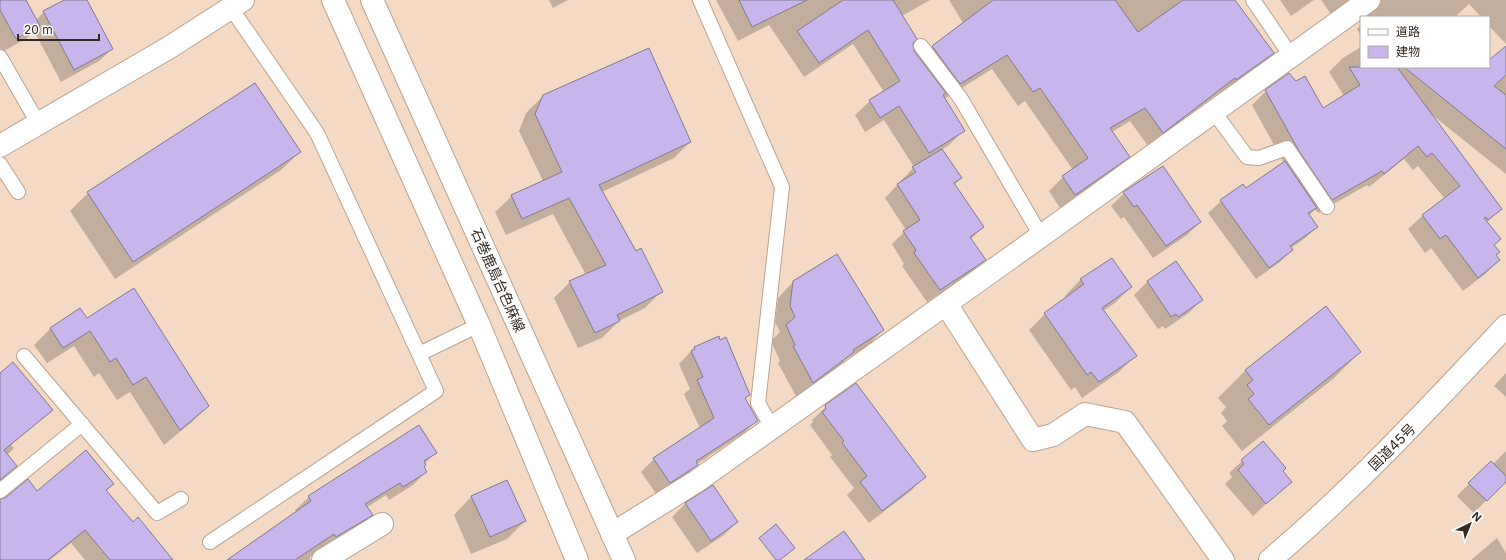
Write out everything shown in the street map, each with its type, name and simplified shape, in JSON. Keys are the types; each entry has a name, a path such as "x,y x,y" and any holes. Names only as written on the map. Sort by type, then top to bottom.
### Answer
{"main road":[{"path":"333,0 478,325 577,560"},
{"name":"石巻鹿島台色麻線","path":"372,0 624,560"},
{"path":"612,534 696,481 946,304 1369,0"},
{"path":"0,146 170,47 237,4"},
{"path":"946,304 1033,440 1053,435 1085,414 1125,422 1223,560"},
{"name":"国道45号","path":"1270,560 1318,519 1381,457 1420,418 1506,326"},
{"path":"323,560 382,524"}],"lane":[{"path":"700,0 782,187 758,403 772,427"},
{"path":"1253,0 1291,56"},
{"path":"210,542 436,391 317,133 237,4"},
{"path":"921,46 961,99 1041,236"},
{"path":"0,57 38,123"},
{"path":"1214,112 1247,157 1259,158 1287,148 1327,207"},
{"path":"0,164 18,192"},
{"path":"419,354 478,325"},
{"path":"24,356 157,513 181,498"},
{"path":"0,491 82,424"}],"building":[{"path":"0,0 26,0 40,26 16,39 0,10"},
{"path":"64,0 87,0 113,49 74,70 43,11"},
{"path":"739,0 807,0 752,27"},
{"path":"843,0 893,0 917,39 913,43 914,51 946,93 943,95 965,131 929,153 899,106 880,118 869,100 900,81 868,30 819,63 797,31"},
{"path":"993,0 1115,0 1138,32 1183,0 1235,0 1274,53 1236,80 1235,78 1163,133 1145,108 1110,128 1130,157 1075,195 1062,176 1088,158 1040,88 1033,92 1007,55 960,84 932,46"},
{"path":"1506,46 1506,75 1494,86 1506,95 1506,149 1405,68 1490,68 1490,59"},
{"path":"649,48 691,142 599,185 636,251 641,248 663,292 617,315 620,321 595,333 569,281 606,265 569,198 522,219 511,195 562,172 535,114 543,95"},
{"path":"1349,67 1398,68 1502,209 1488,220 1486,217 1484,218 1501,239 1494,245 1500,252 1496,255 1500,260 1478,278 1446,235 1440,239 1422,215 1460,186 1432,153 1427,157 1418,146 1384,174 1382,171 1332,200 1299,151 1265,90 1289,73 1296,81 1305,76 1323,108 1360,85"},
{"path":"255,83 301,152 133,262 87,192"},
{"path":"942,149 962,178 954,183 984,227 970,237 986,260 940,290 914,253 916,250 903,231 920,220 897,184 916,172 912,167"},
{"path":"1285,161 1317,208 1308,213 1318,227 1290,246 1293,250 1269,268 1220,200 1243,184 1246,188"},
{"path":"1163,166 1201,222 1166,246 1137,205 1134,207 1123,192"},
{"path":"837,254 884,330 853,350 854,352 813,383 793,346 795,345 786,325 795,317 790,306 793,281"},
{"path":"1112,258 1132,287 1102,308 1137,356 1099,382 1091,372 1087,375 1044,313 1084,284 1080,279"},
{"path":"1176,261 1203,300 1178,317 1176,314 1171,317 1147,281"},
{"path":"134,288 209,406 180,430 146,377 133,385 116,358 110,362 90,331 63,348 50,328 80,308 87,318"},
{"path":"1326,306 1361,352 1269,425 1248,399 1254,394 1247,385 1253,380 1245,370"},
{"path":"719,336 720,340 726,337 750,395 745,398 758,421 696,461 698,465 670,483 653,458 714,418 697,380 703,377 691,351 695,349 694,347"},
{"path":"13,362 53,410 4,450 17,466 0,480 0,373"},
{"path":"856,383 926,477 882,511 860,482 867,476 842,443 844,441 822,412 826,409 825,405"},
{"path":"419,425 437,453 424,461 426,465 424,467 427,472 403,487 400,483 365,504 373,515 336,537 334,534 295,560 227,560 311,501 308,496"},
{"path":"1263,441 1286,468 1283,471 1292,482 1266,504 1238,470 1244,464 1241,460"},
{"path":"86,450 114,484 106,490 133,522 138,517 173,560 110,560 85,530 48,560 0,560 0,499 5,498 28,479 37,491"},
{"path":"1491,461 1506,476 1506,482 1487,501 1468,483"},
{"path":"507,480 526,521 490,537 471,496"},
{"path":"713,485 738,522 711,541 685,503"},
{"path":"776,524 795,548 780,560 776,560 759,538"},
{"path":"844,531 865,560 804,560"}]}
